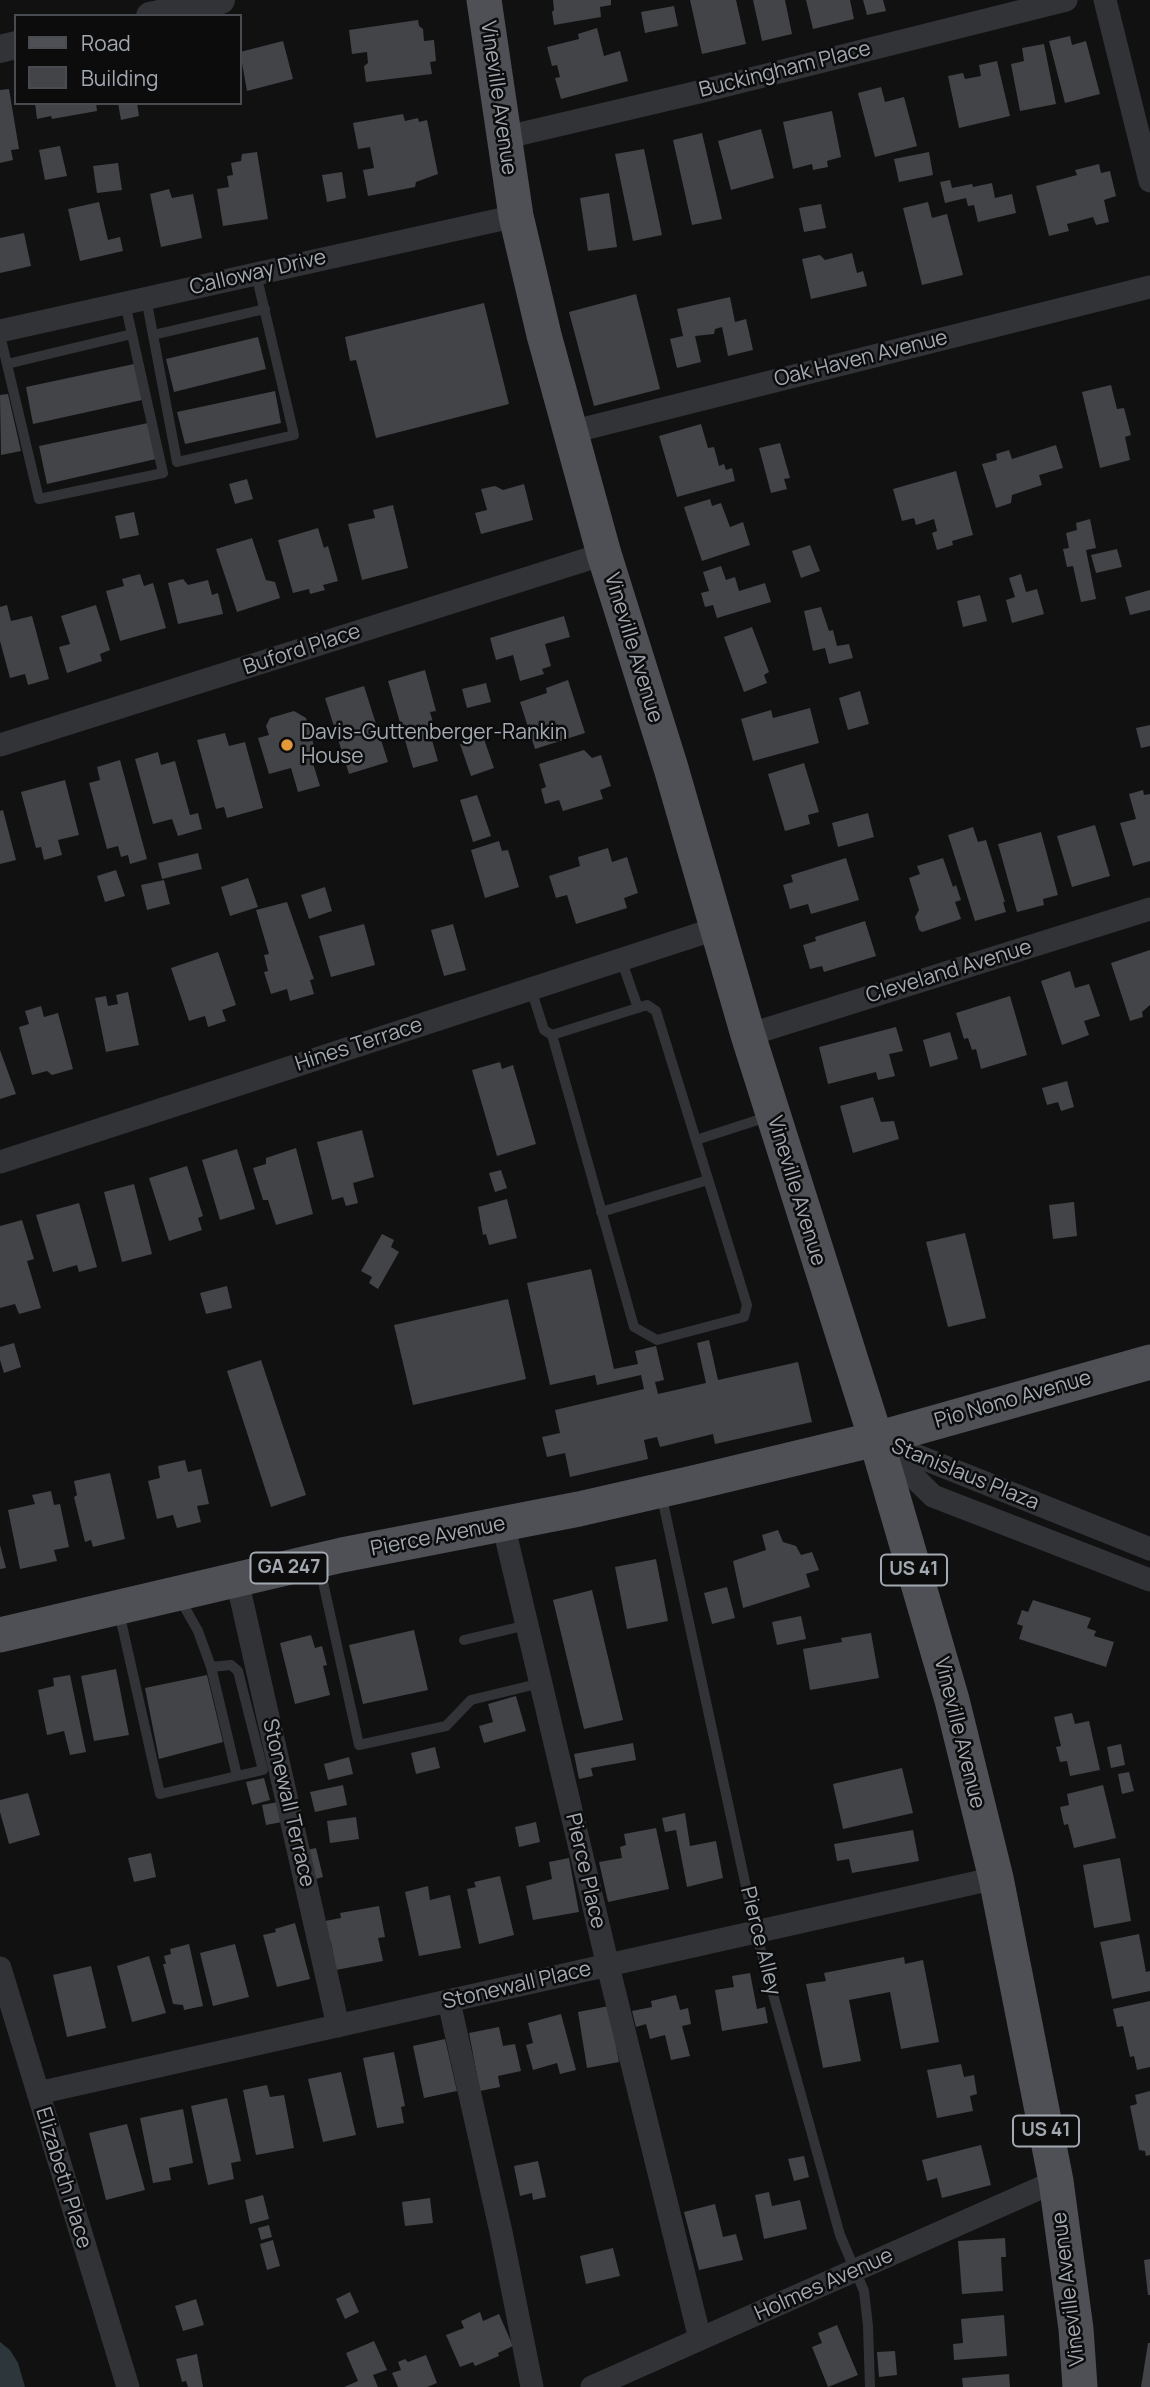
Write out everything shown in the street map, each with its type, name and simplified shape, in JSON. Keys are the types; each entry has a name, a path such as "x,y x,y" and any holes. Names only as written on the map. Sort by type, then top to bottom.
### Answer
{"main road":[{"name":"Vineville Avenue","path":"484,0 516,216 544,335 604,554 748,1035 876,1439 952,1700 996,1878 1056,2181 1076,2329 1080,2387"},
{"name":"Pio Nono Avenue","path":"876,1439 1150,1362"},
{"name":"Pierce Avenue","path":"0,1635 319,1561 660,1491 876,1439"}],"street":[{"path":"159,14 221,0"},
{"name":"Buckingham Place","path":"503,138 1066,0"},
{"path":"1105,0 1150,181"},
{"name":"Calloway Drive","path":"0,333 135,300 516,216"},
{"name":"Oak Haven Avenue","path":"571,432 1150,287"},
{"name":"Buford Place","path":"0,745 604,554"},
{"name":"Cleveland Avenue","path":"748,1035 1150,909"},
{"name":"Hines Terrace","path":"0,1162 718,928"},
{"name":"Stanislaus Plaza","path":"876,1439 1150,1549"},
{"name":"Stanislaus Plaza","path":"876,1439 933,1496 1150,1580"},
{"name":"Pierce Place","path":"503,1524 700,2339"},
{"name":"Stonewall Terrace","path":"237,1580 338,2026"},
{"name":"Stonewall Place","path":"38,2093 996,1878"},
{"name":"Elizabeth Place","path":"0,1968 128,2387"},
{"path":"449,2002 501,2232 532,2387"},
{"name":"Holmes Avenue","path":"592,2387 1056,2181"}],"lane":[{"path":"135,300 153,335 177,462 294,435 256,274"},
{"path":"0,333 39,499 163,473 132,334 135,300"},
{"path":"153,335 265,309"},
{"path":"7,364 132,334"},
{"path":"621,959 638,1008"},
{"path":"531,989 544,1030 552,1035 634,1327 657,1340 744,1317 747,1305 656,1010 647,1005 552,1035"},
{"path":"696,1140 773,1116"},
{"path":"601,1212 708,1180"},
{"name":"Pierce Alley","path":"660,1491 756,1933 841,2235 864,2291 870,2387"},
{"path":"319,1561 359,1745 446,1726 471,1700 541,1683"},
{"path":"177,1593 198,1631 211,1667 237,1776"},
{"path":"117,1607 160,1794 263,1770 238,1671 231,1665 211,1667"},
{"path":"464,1640 527,1625"}],"shaded area":[{"path":"0,2342 10,2350 18,2363 25,2387 0,2387"}],"building":[{"path":"553,0 611,0 611,5 600,7 601,17 554,25"},
{"path":"690,0 736,0 746,44 702,54"},
{"path":"753,0 785,0 792,34 762,41"},
{"path":"806,0 850,0 854,19 813,29"},
{"path":"863,0 883,0 886,11 867,15"},
{"path":"674,6 678,26 645,33 641,12"},
{"path":"418,20 423,29 424,41 434,40 436,61 430,62 432,74 366,82 364,66 368,63 367,52 352,54 349,30"},
{"path":"597,28 604,56 620,51 628,81 561,99 555,78 560,77 557,65 552,66 547,47 579,39 578,34"},
{"path":"1070,36 1072,45 1086,41 1100,94 1065,103 1049,41"},
{"path":"283,41 293,79 247,91 242,51"},
{"path":"1044,44 1056,104 1020,111 1011,64 1024,61 1022,48"},
{"path":"997,61 1010,116 959,128 948,76 963,73 965,79 981,76 979,65"},
{"path":"881,87 885,102 904,97 917,146 875,157 858,93"},
{"path":"9,89 19,149 11,150 13,160 0,163 0,90"},
{"path":"35,105 96,105 97,111 37,119"},
{"path":"118,105 137,105 139,116 121,120"},
{"path":"832,111 841,157 827,161 828,167 813,170 812,164 793,169 783,122"},
{"path":"403,114 405,121 418,118 419,122 427,120 438,174 416,182 415,187 368,196 363,170 374,168 370,147 358,149 353,123"},
{"path":"761,129 774,178 731,190 718,141"},
{"path":"702,133 722,219 692,225 673,140"},
{"path":"60,146 67,176 45,180 39,150"},
{"path":"644,149 662,235 633,241 615,154"},
{"path":"257,152 268,219 223,226 217,189 229,187 227,176 233,175 231,163 241,161 242,154"},
{"path":"929,152 933,175 899,182 894,159"},
{"path":"118,163 122,190 97,193 93,166"},
{"path":"1099,164 1101,173 1110,171 1116,196 1104,200 1109,222 1096,225 1093,217 1067,224 1069,231 1049,236 1036,186 1077,175 1075,170"},
{"path":"342,172 346,198 327,202 322,175"},
{"path":"950,180 952,188 992,183 995,198 1012,194 1016,213 978,222 974,205 968,206 966,198 945,203 940,182"},
{"path":"169,189 172,198 193,194 202,238 161,247 150,194"},
{"path":"609,193 617,247 588,251 580,198"},
{"path":"99,202 108,240 120,237 123,251 80,261 68,209"},
{"path":"928,202 932,218 947,214 963,275 922,285 903,208"},
{"path":"821,204 826,228 804,232 799,208"},
{"path":"24,233 31,266 0,273 0,238"},
{"path":"852,253 857,273 863,271 867,286 811,299 802,259 820,255 825,260"},
{"path":"636,294 660,389 594,406 569,312"},
{"path":"730,297 735,322 746,319 753,350 728,356 722,327 715,329 714,334 695,336 701,362 677,368 670,339 683,336 677,309"},
{"path":"484,303 509,404 376,438 356,360 350,361 345,337"},
{"path":"258,337 266,369 174,392 166,359"},
{"path":"134,364 142,400 33,424 26,387"},
{"path":"1111,385 1117,409 1124,408 1131,435 1125,437 1130,460 1100,468 1082,392"},
{"path":"275,391 281,423 185,444 177,412"},
{"path":"8,394 21,451 1,455 0,395"},
{"path":"148,423 156,459 47,484 39,446"},
{"path":"701,424 708,448 714,447 719,466 724,464 726,470 732,468 735,481 677,497 659,436"},
{"path":"780,443 790,478 784,479 787,489 771,493 759,448"},
{"path":"1056,445 1063,468 1039,475 1042,485 1012,495 1011,503 996,508 982,464 997,460 996,454 1009,450 1012,459"},
{"path":"956,471 973,535 952,541 953,545 937,550 932,533 937,531 934,519 916,525 914,518 902,521 893,489"},
{"path":"247,479 253,499 235,504 229,484"},
{"path":"524,484 533,520 481,534 475,513 487,510 481,489 495,486 503,490"},
{"path":"710,499 712,506 721,503 730,527 743,522 750,545 702,561 684,507"},
{"path":"393,505 408,568 362,580 348,524 375,518 373,510"},
{"path":"134,512 139,535 120,539 115,516"},
{"path":"1090,519 1096,548 1086,550 1096,599 1081,602 1073,566 1067,567 1063,549 1069,548 1066,533 1077,530 1076,523"},
{"path":"318,528 324,548 328,546 338,581 323,585 325,590 310,594 309,589 293,593 278,540"},
{"path":"252,538 266,580 275,582 280,598 237,612 216,549"},
{"path":"810,545 820,571 801,578 792,551"},
{"path":"1117,549 1122,567 1096,573 1091,555"},
{"path":"721,566 726,580 735,577 739,591 765,583 771,602 717,618 713,605 705,607 701,593 709,591 703,572"},
{"path":"140,574 144,586 153,583 166,628 120,641 106,591 124,586 122,579"},
{"path":"1021,574 1026,592 1037,589 1044,614 1012,623 1006,600 1015,597 1009,578"},
{"path":"183,579 188,585 208,580 212,595 218,593 223,614 178,624 168,583"},
{"path":"1150,590 1150,610 1130,615 1125,597"},
{"path":"980,595 987,621 963,627 957,601"},
{"path":"7,605 11,621 32,616 49,679 28,685 25,674 10,678 0,641 0,607"},
{"path":"96,605 110,650 100,654 102,661 67,673 59,647 70,644 61,616"},
{"path":"821,607 829,631 833,630 837,646 849,644 853,658 829,664 825,648 813,651 804,611"},
{"path":"564,616 570,637 545,644 551,666 542,669 544,674 520,681 513,655 496,660 490,638"},
{"path":"752,627 769,672 764,675 767,683 744,692 724,637"},
{"path":"425,670 436,711 430,712 436,732 430,733 438,761 413,768 388,681"},
{"path":"568,680 585,733 535,749 520,702 547,693 546,688"},
{"path":"486,683 491,702 467,708 462,689"},
{"path":"364,686 388,762 349,774 325,698"},
{"path":"860,691 869,724 848,730 839,698"},
{"path":"810,708 819,743 753,761 741,719 771,710 773,718"},
{"name":"Davis-Guttenberger-Rankin House","path":"294,711 306,718 316,753 311,757 320,786 298,792 291,768 269,774 258,738 269,735 266,726 270,718"},
{"path":"1150,725 1150,746 1141,748 1136,728"},
{"path":"225,733 229,746 245,742 263,808 227,818 224,807 216,809 197,740"},
{"path":"483,736 494,768 471,776 460,744"},
{"path":"584,750 592,758 601,755 611,786 600,790 603,799 563,811 559,800 545,804 541,789 546,787 539,764"},
{"path":"158,752 161,765 175,761 190,815 198,813 202,829 178,836 172,819 153,824 135,759"},
{"path":"120,760 147,859 130,864 128,855 121,857 118,846 107,849 89,783 100,780 97,767"},
{"path":"804,763 819,812 808,815 810,824 785,831 768,774"},
{"path":"65,780 79,835 58,840 62,855 44,860 41,847 36,848 21,792"},
{"path":"1143,790 1144,795 1150,794 1150,861 1133,866 1120,823 1136,819 1129,794"},
{"path":"477,795 491,836 473,842 460,800"},
{"path":"3,810 16,860 0,864 0,811"},
{"path":"868,813 874,837 838,847 832,823"},
{"path":"1095,825 1110,876 1072,887 1057,836"},
{"path":"973,827 978,842 986,840 1006,912 975,921 948,835"},
{"path":"1041,832 1058,895 1043,899 1044,905 1017,912 998,844"},
{"path":"499,841 502,851 508,850 519,887 485,898 471,850"},
{"path":"608,848 612,862 627,857 638,893 624,898 627,908 576,924 567,895 556,898 549,876 580,866 578,857"},
{"path":"198,853 202,869 162,879 158,863"},
{"path":"846,858 859,900 811,914 808,904 790,909 783,885 793,882 791,875"},
{"path":"943,858 953,887 956,885 961,900 955,902 961,919 922,932 915,917 919,910 909,878 920,874 917,866"},
{"path":"116,870 125,896 105,902 97,876"},
{"path":"248,878 258,907 230,916 221,887"},
{"path":"164,880 170,904 147,910 141,885"},
{"path":"325,887 332,911 309,919 301,895"},
{"path":"287,902 314,979 310,980 314,994 290,1001 287,989 271,994 264,972 268,971 264,955 269,954 256,910"},
{"path":"865,921 876,956 824,972 822,966 810,969 803,945 816,941 815,937"},
{"path":"364,924 375,965 331,977 319,936"},
{"path":"453,924 466,970 444,976 431,930"},
{"path":"1150,950 1150,1005 1142,1012 1143,1017 1130,1021 1111,963"},
{"path":"218,952 236,1005 222,1010 226,1021 208,1027 205,1016 189,1021 171,968"},
{"path":"1070,971 1075,988 1089,984 1100,1016 1084,1021 1089,1035 1062,1045 1041,981"},
{"path":"128,992 139,1045 106,1052 95,998 106,996 108,1006 118,1004 116,995"},
{"path":"1010,996 1027,1055 981,1069 976,1049 972,1050 968,1038 964,1039 956,1013"},
{"path":"41,1006 44,1017 58,1013 73,1069 52,1075 47,1071 32,1075 19,1027 29,1024 25,1011"},
{"path":"896,1027 903,1051 889,1054 895,1076 878,1080 876,1072 828,1084 819,1047"},
{"path":"950,1032 958,1059 930,1067 923,1040"},
{"path":"0,1050 16,1094 0,1099"},
{"path":"500,1062 502,1069 513,1065 536,1144 497,1156 472,1070"},
{"path":"1067,1081 1074,1107 1061,1111 1058,1102 1047,1105 1042,1088"},
{"path":"873,1097 881,1122 894,1121 899,1139 853,1153 840,1106"},
{"path":"362,1130 374,1177 353,1183 358,1203 346,1206 343,1197 332,1200 317,1142"},
{"path":"296,1148 313,1214 276,1225 268,1200 263,1200 253,1168 266,1164 266,1158"},
{"path":"237,1149 255,1209 220,1220 202,1160"},
{"path":"187,1166 203,1216 198,1218 202,1230 169,1241 149,1178"},
{"path":"501,1170 507,1188 495,1192 489,1173"},
{"path":"134,1184 152,1254 122,1262 104,1192"},
{"path":"507,1199 517,1238 489,1245 486,1234 483,1235 478,1207"},
{"path":"1074,1202 1077,1236 1053,1239 1049,1205"},
{"path":"79,1203 97,1267 79,1272 77,1265 53,1272 36,1215"},
{"path":"22,1220 34,1259 27,1261 41,1308 19,1314 15,1304 0,1308 0,1226"},
{"path":"965,1233 986,1318 948,1327 926,1242"},
{"path":"382,1234 394,1240 391,1247 399,1252 378,1289 369,1283 372,1277 361,1271"},
{"path":"591,1269 614,1369 638,1364 635,1351 656,1346 664,1380 655,1382 658,1394 706,1383 697,1343 709,1340 718,1380 798,1362 812,1422 715,1444 713,1434 660,1447 657,1437 644,1440 648,1459 570,1477 565,1453 547,1457 542,1437 560,1433 555,1410 644,1389 641,1375 597,1385 595,1375 550,1385 527,1283"},
{"path":"227,1286 232,1308 206,1314 200,1293"},
{"path":"508,1299 526,1379 413,1405 394,1325"},
{"path":"14,1343 21,1367 4,1373 0,1347"},
{"path":"261,1360 306,1495 271,1507 227,1371"},
{"path":"185,1460 188,1472 201,1469 209,1504 197,1506 201,1522 177,1528 173,1515 157,1519 148,1481 160,1478 158,1466"},
{"path":"110,1473 125,1539 93,1547 91,1540 85,1542 74,1497 77,1495 74,1481"},
{"path":"51,1491 54,1505 60,1504 69,1547 54,1550 57,1561 20,1569 8,1510 35,1504 32,1495"},
{"path":"778,1530 783,1542 796,1546 801,1555 812,1552 819,1570 806,1574 810,1587 743,1608 733,1561 766,1550 762,1535"},
{"path":"0,1545 6,1568 0,1569"},
{"path":"656,1559 668,1621 627,1629 615,1567"},
{"path":"727,1587 735,1618 712,1624 704,1593"},
{"path":"592,1590 623,1720 584,1729 553,1600"},
{"path":"1033,1600 1091,1618 1087,1628 1096,1631 1094,1636 1114,1642 1106,1667 1019,1639 1023,1626 1017,1624 1022,1610 1028,1612"},
{"path":"801,1616 806,1639 777,1645 772,1622"},
{"path":"414,1630 428,1690 363,1704 349,1645"},
{"path":"871,1633 879,1678 810,1690 803,1649 842,1642 841,1638"},
{"path":"311,1635 315,1648 322,1646 327,1665 323,1666 330,1695 295,1704 280,1643"},
{"path":"116,1669 129,1735 94,1741 81,1676"},
{"path":"70,1675 86,1752 70,1755 64,1731 47,1735 38,1690 54,1686 53,1678"},
{"path":"207,1675 223,1742 159,1759 145,1688"},
{"path":"516,1696 526,1731 484,1743 479,1726 493,1722 488,1704"},
{"path":"1072,1713 1075,1724 1089,1721 1100,1770 1070,1776 1067,1761 1060,1762 1056,1747 1061,1746 1054,1717"},
{"path":"633,1743 636,1760 591,1768 593,1776 579,1779 574,1754"},
{"path":"1121,1744 1125,1765 1111,1768 1107,1747"},
{"path":"435,1747 440,1768 416,1774 411,1753"},
{"path":"349,1757 353,1774 328,1780 324,1764"},
{"path":"902,1768 913,1813 843,1829 833,1784"},
{"path":"1129,1772 1134,1791 1122,1794 1118,1774"},
{"path":"264,1778 270,1800 252,1805 246,1782"},
{"path":"343,1785 347,1805 315,1812 310,1792"},
{"path":"1103,1785 1116,1838 1074,1848 1060,1807 1069,1805 1067,1794"},
{"path":"28,1793 40,1835 9,1844 0,1812 0,1800"},
{"path":"278,1802 282,1822 266,1825 262,1805"},
{"path":"685,1813 690,1846 716,1841 723,1878 687,1887 676,1830 665,1832 662,1818"},
{"path":"356,1817 359,1839 330,1843 327,1821"},
{"path":"536,1822 540,1842 519,1847 515,1827"},
{"path":"656,1828 669,1889 608,1902 599,1862 622,1858 620,1847 626,1845 624,1834"},
{"path":"913,1830 919,1861 852,1873 849,1859 837,1861 834,1844"},
{"path":"316,1848 323,1877 305,1882 298,1852"},
{"path":"151,1853 156,1877 134,1882 128,1858"},
{"path":"569,1858 579,1912 533,1920 526,1886 552,1879 549,1862"},
{"path":"1120,1858 1131,1921 1094,1928 1083,1865"},
{"path":"500,1876 514,1935 479,1944 467,1889 476,1887 474,1882"},
{"path":"428,1886 430,1900 450,1895 461,1948 419,1956 405,1892"},
{"path":"379,1906 385,1937 378,1938 383,1961 336,1970 331,1942 323,1944 325,1921 341,1918 340,1913"},
{"path":"295,1923 310,1979 277,1987 263,1935"},
{"path":"1139,1934 1146,1972 1150,1971 1150,1991 1112,1999 1100,1942"},
{"path":"189,1944 203,2006 184,2010 183,2005 173,2004 163,1964 166,1964 164,1956 171,1954 170,1949"},
{"path":"235,1944 249,1997 213,2006 200,1953"},
{"path":"149,1956 166,2013 132,2022 117,1966"},
{"path":"904,1957 905,1964 923,1960 939,2042 901,2049 890,1992 849,2000 861,2061 823,2068 806,1984 826,1981 824,1973"},
{"path":"91,1966 106,2028 67,2037 53,1975"},
{"path":"750,1973 757,2009 765,2007 768,2023 722,2031 715,1990 734,1987 732,1976"},
{"path":"676,1995 680,2010 688,2008 691,2024 682,2026 690,2056 671,2060 665,2035 650,2039 646,2024 636,2027 632,2011 652,2007 651,2001"},
{"path":"1150,2001 1150,2067 1137,2070 1134,2056 1130,2057 1123,2026 1117,2027 1113,2009"},
{"path":"609,2006 619,2062 587,2068 578,2012"},
{"path":"561,2014 576,2070 560,2074 557,2063 533,2070 526,2045 533,2043 528,2023"},
{"path":"499,2027 503,2046 515,2044 521,2071 498,2076 500,2087 480,2091 469,2033"},
{"path":"445,2039 457,2091 424,2098 413,2046"},
{"path":"394,2052 405,2106 401,2107 404,2123 377,2128 363,2058"},
{"path":"961,2064 964,2077 974,2075 977,2094 970,2096 973,2111 937,2118 927,2070"},
{"path":"341,2072 356,2135 323,2142 308,2079"},
{"path":"267,2085 270,2097 284,2095 294,2148 256,2155 243,2090"},
{"path":"1150,2091 1150,2155 1146,2156 1145,2151 1139,2150 1130,2106 1137,2104 1135,2095"},
{"path":"227,2098 241,2161 231,2163 234,2179 208,2185 191,2106"},
{"path":"183,2109 193,2163 169,2168 171,2180 153,2183 140,2118"},
{"path":"127,2124 145,2190 106,2200 89,2133"},
{"path":"981,2145 991,2185 942,2198 937,2178 927,2181 922,2160"},
{"path":"804,2156 809,2177 794,2181 788,2159"},
{"path":"538,2161 546,2197 533,2200 532,2193 520,2196 514,2166"},
{"path":"769,2192 772,2206 800,2200 807,2229 764,2239 755,2195"},
{"path":"263,2195 269,2219 250,2224 245,2200"},
{"path":"430,2198 433,2223 405,2226 402,2202"},
{"path":"715,2204 723,2237 736,2234 743,2260 699,2270 684,2212"},
{"path":"269,2225 272,2237 261,2240 258,2228"},
{"path":"1005,2238 1006,2257 1001,2257 1003,2291 962,2294 958,2241"},
{"path":"273,2240 280,2266 267,2270 260,2244"},
{"path":"613,2248 620,2276 586,2284 580,2256"},
{"path":"1150,2259 1150,2295 1148,2295 1144,2260"},
{"path":"350,2292 359,2312 345,2319 336,2299"},
{"path":"196,2299 204,2325 183,2331 175,2306"},
{"path":"480,2312 483,2321 499,2314 513,2346 498,2353 499,2356 475,2366 473,2362 460,2367 446,2335 464,2328 461,2321"},
{"path":"1004,2315 1007,2356 954,2360 953,2344 963,2343 961,2319"},
{"path":"837,2325 858,2375 828,2387 812,2347 822,2343 818,2333"},
{"path":"374,2341 387,2370 373,2375 378,2387 344,2387 358,2381 346,2353"},
{"path":"1148,2343 1150,2387 1141,2387"},
{"path":"895,2351 897,2375 879,2377 877,2352"},
{"path":"197,2354 203,2387 188,2387 186,2381 182,2382 176,2359"},
{"path":"426,2355 437,2383 427,2387 398,2387 392,2373 401,2370 398,2362 405,2359 408,2362"},
{"path":"1009,2374 1010,2387 963,2387 962,2378"}],"place":[{"name":"Davis-Guttenberger-Rankin House","path":"287,745"}]}
